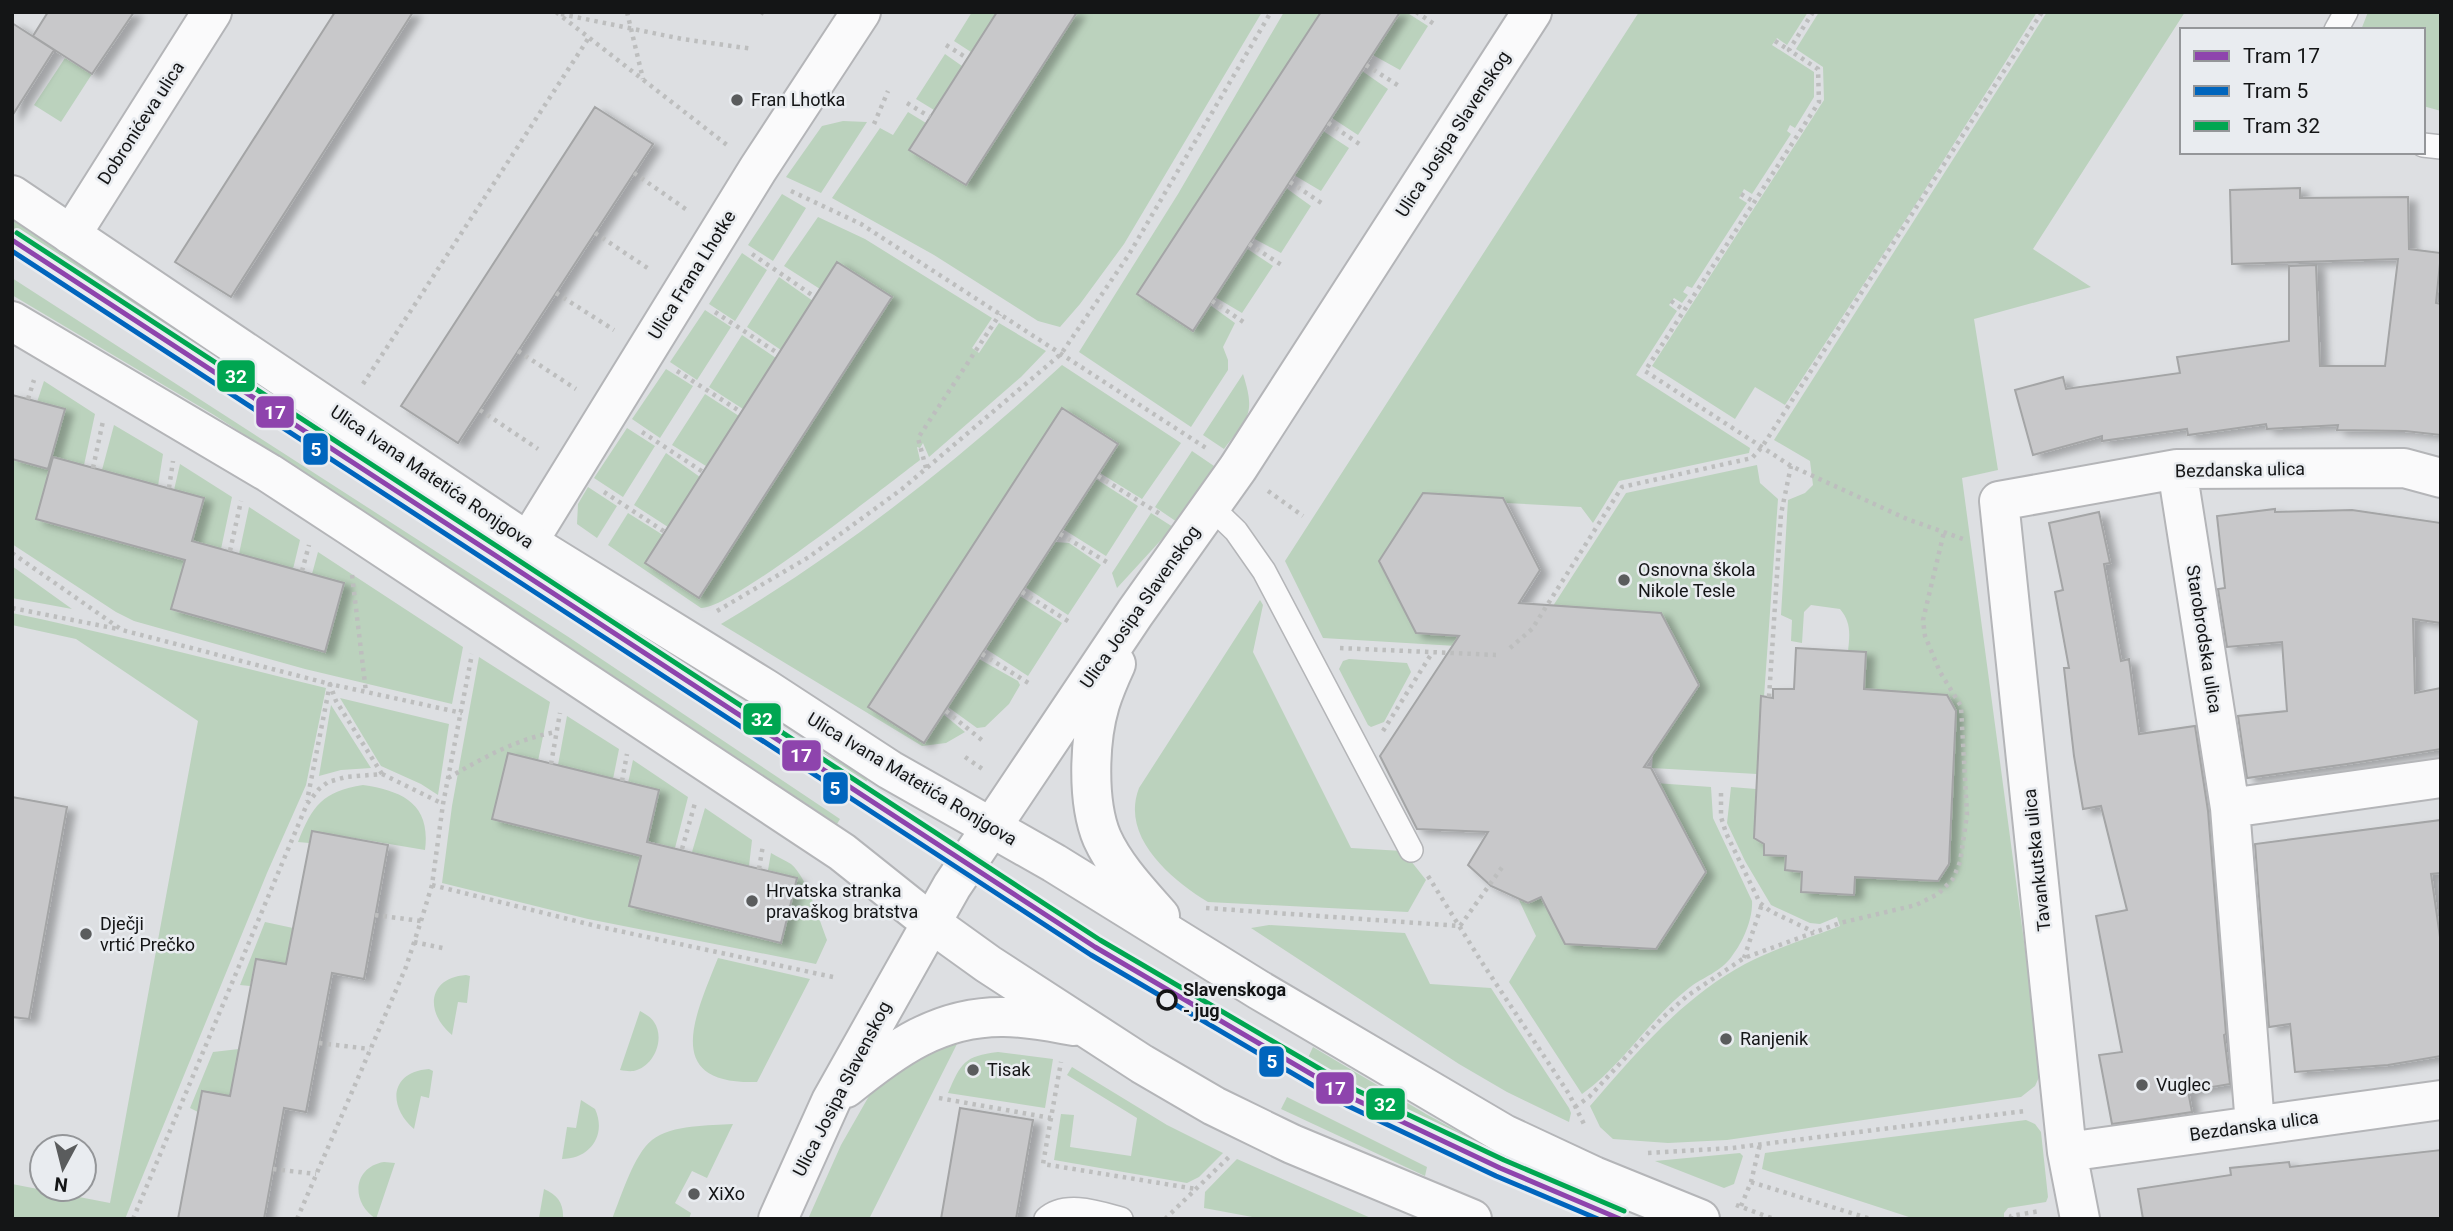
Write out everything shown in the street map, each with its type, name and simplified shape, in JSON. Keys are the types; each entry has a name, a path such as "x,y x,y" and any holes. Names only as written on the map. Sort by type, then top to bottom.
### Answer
{"street":[{"name":"Dobronićeva ulica","path":"71,235 212,12"},
{"name":"Ulica Frana Lhotke","path":"528,542 758,169 861,12"},
{"name":"Ulica Josipa Slavenskog","path":"778,1219 831,1101 931,923 990,827 1135,613 1238,468 1532,12"},
{"name":"Ulica Ivana Matetića Ronjgova","path":"12,195 528,542 766,689 890,770 1504,1134 1594,1177 1700,1219"},
{"path":"12,321 269,473 351,526 842,852 931,923 988,964 1175,1085 1243,1121 1363,1175 1472,1219"},
{"name":"Bezdanska ulica","path":"1999,501 2177,469 2404,468 2441,478"},
{"name":"Starobrodska ulica","path":"2177,469 2230,808 2255,1125"},
{"name":"Tavankutska ulica","path":"1999,501 2067,1152 2063,1214"},
{"path":"1135,613 1100,706 1093,753 1092,789 1096,817 1112,856 1185,943"},
{"path":"2230,808 2441,778"},
{"path":"831,1101 883,1058 945,1025 1005,1017 1085,1028"},
{"name":"Bezdanska ulica","path":"2067,1152 2441,1100"}],"lane":[{"path":"2337,28 2346,12"},
{"path":"1200,520 1236,531 1264,571 1411,850"},
{"path":"1046,1219 1052,1213 1064,1210 1094,1212 1121,1219"}],"path":[{"path":"627,12 644,80"},
{"path":"711,615 809,557 902,489 1062,354 1128,256 1271,12"},
{"path":"1416,12 1437,26"},
{"path":"1789,50 1813,12"},
{"path":"1510,648 1532,629 1622,487 1752,458 1762,447 2042,12"},
{"path":"557,13 682,40 753,50"},
{"path":"557,13 735,151"},
{"path":"362,386 588,38"},
{"path":"1775,41 1818,69 1819,102 1645,371 1791,466 1907,519 1970,542"},
{"path":"946,45 967,58"},
{"path":"1366,65 1399,86"},
{"path":"874,124 888,91"},
{"path":"907,103 930,117"},
{"path":"1328,123 1361,145"},
{"path":"1290,182 1322,204"},
{"path":"782,186 860,224 1216,454"},
{"path":"1741,194 1754,202"},
{"path":"1249,244 1283,265"},
{"path":"1212,301 1245,323"},
{"path":"1671,301 1684,310"},
{"path":"926,468 918,438 999,314"},
{"path":"93,468 106,408"},
{"path":"169,488 174,453"},
{"path":"1769,697 1781,514 1791,466"},
{"path":"1098,476 1200,520"},
{"path":"1259,484 1303,516"},
{"path":"230,551 242,496"},
{"path":"1575,1107 1589,1097 1662,1018 1687,996 1745,958 1840,923 1916,905 1937,894 1953,879 1960,862 1967,815 1961,706 1940,672 1925,636 1923,620 1944,533"},
{"path":"1060,534 1110,564"},
{"path":"302,572 310,540"},
{"path":"12,553 122,629"},
{"path":"351,566 366,692"},
{"path":"1023,592 1070,623"},
{"path":"12,608 122,629 330,684 462,713"},
{"path":"297,1219 406,967 421,921 432,885 443,804 474,646"},
{"path":"1337,648 1496,654"},
{"path":"1364,761 1433,652"},
{"path":"982,654 1030,684"},
{"path":"330,684 336,701 382,774"},
{"path":"133,1219 307,804 330,684"},
{"path":"551,764 561,704"},
{"path":"946,711 983,741"},
{"path":"448,778 505,747 556,732"},
{"path":"622,781 628,748"},
{"path":"307,804 328,782 346,777 382,774 443,804"},
{"path":"1721,793 1721,817 1726,833 1762,904 1770,911 1814,932"},
{"path":"682,849 697,796"},
{"path":"759,869 764,841"},
{"path":"1411,850 1575,1107 1588,1136"},
{"path":"1460,926 1503,866"},
{"path":"432,885 596,926 833,977"},
{"path":"1745,958 1762,904"},
{"path":"1198,907 1460,926"},
{"path":"375,915 421,921"},
{"path":"414,942 447,949"},
{"path":"319,1043 370,1049"},
{"path":"1057,1082 1043,1164 1196,1189"},
{"path":"939,1098 1051,1118"},
{"path":"1642,1153 1760,1144 2036,1110"},
{"path":"1741,1206 1751,1182 1760,1144"},
{"path":"1165,1219 1238,1149"},
{"path":"273,1169 316,1174"},
{"path":"1751,1182 1871,1219"},
{"path":"2011,1219 2011,1216 2063,1214"}],"green space":[{"path":"972,12 997,12 971,52 954,41"},
{"path":"1077,12 1262,12 1124,244 1060,327 1038,321 934,255 832,198 880,128 893,135 908,112 926,123 909,150"},
{"path":"1284,12 1321,12 1137,294 1193,330 1210,305 1235,323 1223,347 1228,360 1228,370 1191,427 1079,352 1178,194"},
{"path":"1400,12 1406,12 1428,26 1400,70 1373,55"},
{"path":"1639,12 1808,12 1787,45 1777,38 1772,45 1814,72 1814,97 1795,128 1790,125 1787,131 1791,134 1752,194 1744,189 1739,198 1747,203 1692,288 1687,286 1683,292 1688,295 1682,303 1674,298 1669,305 1677,311 1636,375 1750,448 1749,453 1619,481 1593,523 1581,507 1506,503 1503,498 1423,493 1379,561 1416,633 1457,636 1456,646 1323,638 1285,561"},
{"path":"1819,12 2037,12 1785,405 1755,387 1735,419 1652,366 1824,100 1823,67 1796,49"},
{"path":"2047,12 2185,12 2033,249 2091,287 1974,319 1998,470 1962,478 2040,1075 2035,1086 2021,1097 1727,1140 1668,1143 1613,1139 1600,1127 1590,1106 1680,1010 1745,964 1840,926 1837,917 1820,924 1810,923 1771,905 1745,861 1727,823 1731,787 1756,789 1754,838 1786,856 1785,870 1802,872 1853,895 1855,877 1938,881 1949,865 1956,711 1947,695 1864,689 1866,653 1848,651 1849,628 1840,609 1811,605 1804,612 1802,643 1791,641 1792,620 1781,615 1788,500 1805,493 1813,485 1810,461 1774,440"},
{"path":"2368,12 2441,12 2441,111 2425,107 2425,28 2362,28"},
{"path":"945,54 962,66 934,110 916,99"},
{"path":"65,58 92,74 61,122 34,105"},
{"path":"1362,71 1388,89 1358,135 1332,118"},
{"path":"843,121 867,122 821,193 786,177 822,126"},
{"path":"1323,131 1349,148 1321,191 1294,175"},
{"path":"1286,188 1311,206 1281,253 1253,238"},
{"path":"782,194 806,208 773,261 748,245"},
{"path":"818,217 865,239 992,318 972,348 979,353 999,323 1046,351 1021,377 929,457 923,443 920,448 917,447 920,460 844,518 743,589 701,608 608,545 628,513 663,535 645,563 699,597 820,289 784,266"},
{"path":"12,220 692,675 803,742 869,777 863,787 12,234"},
{"path":"1246,248 1273,266 1242,313 1215,297"},
{"path":"742,253 767,270 735,321 709,304"},
{"path":"779,277 813,301 781,350 747,327"},
{"path":"12,278 570,638 840,819 837,824 214,415 12,295"},
{"path":"705,310 731,327 697,380 670,362"},
{"path":"742,335 776,358 743,409 709,387"},
{"path":"1062,365 1181,443 1142,499 1100,473 1118,444 1063,408 868,707 924,743 943,714 965,732 946,743 922,746 721,624 812,566 899,503 982,436"},
{"path":"666,369 693,386 660,438 632,419"},
{"path":"1243,374 1249,399 1247,415 1224,449 1203,435"},
{"path":"44,381 95,414 84,465 52,457 65,410 37,402"},
{"path":"705,394 739,416 706,466 672,445"},
{"path":"114,425 163,454 158,486 102,470"},
{"path":"627,428 655,446 623,497 594,478"},
{"path":"1192,451 1214,466 1177,522 1155,507"},
{"path":"666,453 700,477 668,527 634,505"},
{"path":"12,459 50,470 37,520 185,560 171,610 324,652 343,583 312,574 318,552 463,647 452,704 305,669 134,621 116,612 12,544"},
{"path":"180,464 232,497 221,549 192,541 204,498 174,490"},
{"path":"1757,465 1760,483 1778,499 1757,774 1652,768 1653,754 1698,685 1661,613 1622,611 1542,623 1626,493"},
{"path":"1096,479 1138,506 1106,556 1063,529"},
{"path":"588,487 617,506 597,538 577,524 578,504"},
{"path":"249,507 300,540 293,569 239,554"},
{"path":"1151,513 1173,527 1117,588 1112,573"},
{"path":"1055,542 1069,543 1101,565 1068,615 1025,587"},
{"path":"12,566 72,609 12,598"},
{"path":"1020,596 1062,623 1028,676 986,649"},
{"path":"1260,600 1263,605 1253,652 1351,848 1403,851 1426,880 1408,912 1208,902 1165,869 1143,840 1135,806 1139,788"},
{"path":"12,613 326,688 306,785 267,873 125,1219 12,1219 12,1184 28,1187 28,1203 98,1203 98,1201 110,1203 198,721 76,639 12,625"},
{"path":"479,657 550,702 538,761 508,753 492,819 641,856 796,878 768,870 771,853 797,870 812,899 827,940 816,964 588,919 442,883 452,806"},
{"path":"979,659 1018,681 1020,685 1009,704 985,727 977,728 948,707"},
{"path":"1349,659 1407,663 1411,672 1384,722 1371,727 1368,725 1339,669 1343,661"},
{"path":"340,698 449,724 438,795 381,766"},
{"path":"331,705 371,768 341,770 319,776"},
{"path":"567,716 619,749 613,779 558,765"},
{"path":"633,760 688,797 675,848 647,841 659,790 628,783"},
{"path":"1641,782 1711,787 1713,818 1752,901 1751,915 1743,937 1728,962 1675,1000 1610,1070 1582,1094 1509,982 1536,936 1518,898 1522,891 1546,895 1548,911 1565,944 1656,949 1678,917 1674,914 1681,902 1685,905 1706,872 1664,791 1628,789"},
{"path":"363,785 390,791 411,802 423,821 425,850 312,831 309,843 298,842 308,819 321,802 338,791"},
{"path":"705,808 752,840 749,866 692,852"},
{"path":"265,922 293,928 286,964 256,959 250,986 240,985"},
{"path":"1269,925 1405,933 1430,984 1491,988 1569,1108 1569,1122 1507,1092 1459,1064 1251,928"},
{"path":"718,958 810,979 757,1082 727,1080 707,1072 696,1059 693,1042 695,1023"},
{"path":"470,976 467,1003 458,1002 452,1035 437,1017 434,998 444,983"},
{"path":"640,1011 654,1022 657,1028 659,1035 656,1050 643,1067 633,1071 620,1070"},
{"path":"960,1038 869,1219 808,1219 841,1145 877,1082 886,1073"},
{"path":"1313,1047 1426,1114 1518,1164 1434,1129 1306,1062"},
{"path":"239,1049 230,1096 202,1091 198,1112 190,1108 213,1052"},
{"path":"998,1052 1053,1059 1045,1108 948,1093 965,1063 978,1056"},
{"path":"1072,1067 1167,1125 1223,1153 1199,1177 1187,1183 1054,1160 1061,1114 1074,1115 1070,1147 1131,1156 1137,1118 1067,1075"},
{"path":"429,1069 433,1071 429,1098 421,1096 414,1129 400,1111 397,1092 406,1077"},
{"path":"1287,1097 1427,1167 1425,1176 1281,1109"},
{"path":"581,1100 595,1109 599,1128 597,1136 594,1144 581,1155 562,1159 567,1127 576,1128"},
{"path":"2026,1120 2035,1124 2041,1132 2048,1197 2046,1202 2008,1208 2004,1219 1915,1219 1762,1169 1765,1153"},
{"path":"733,1124 707,1178 692,1171 675,1203 691,1213 689,1219 612,1219 639,1155 652,1140 681,1128"},
{"path":"1740,1153 1743,1156 1734,1184 1724,1188 1655,1161"},
{"path":"1237,1159 1373,1219 1263,1219 1204,1208 1205,1192"},
{"path":"384,1162 395,1163 376,1219 362,1204 359,1186 366,1171"},
{"path":"544,1189 559,1201 563,1219 530,1219 539,1218"}],"building":[{"path":"48,12 134,12 92,74 33,36"},
{"path":"335,12 413,12 231,297 175,262"},
{"path":"997,12 1077,12 966,185 909,150"},
{"path":"1321,12 1400,12 1193,331 1137,294"},
{"path":"12,23 54,50 12,116"},
{"path":"595,107 653,144 458,443 401,406"},
{"path":"2300,188 2300,198 2408,197 2409,249 2441,253 2436,303 2441,304 2441,435 2405,431 2337,430 2338,425 2267,429 2266,424 2188,435 2187,429 2102,441 2102,436 2033,455 2015,390 2063,377 2066,389 2180,373 2177,357 2289,341 2289,266 2316,265 2320,366 2385,366 2398,259 2232,264 2230,190"},
{"path":"837,262 892,297 699,598 645,563"},
{"path":"12,395 65,409 48,469 12,459"},
{"path":"1062,408 1118,444 924,743 868,707"},
{"path":"53,457 204,498 192,541 344,583 325,652 171,609 185,560 36,519"},
{"path":"1423,493 1503,498 1540,570 1519,603 1661,613 1699,685 1644,767 1651,768 1706,872 1656,949 1565,944 1541,897 1528,903 1491,886 1468,865 1488,832 1417,829 1380,756 1459,636 1416,633 1379,561"},
{"path":"2275,509 2275,512 2352,510 2441,523 2441,623 2413,619 2415,693 2441,688 2441,749 2247,778 2238,716 2287,711 2282,642 2227,647 2218,589 2225,588 2217,516"},
{"path":"2099,512 2110,563 2104,564 2121,661 2129,659 2139,734 2195,726 2208,811 2230,1084 2188,1091 2192,1112 2112,1124 2099,1055 2122,1052 2096,916 2127,910 2101,806 2083,809 2064,668 2069,668 2055,592 2063,590 2049,523"},
{"path":"1796,648 1866,652 1864,689 1947,695 1956,711 1949,864 1938,881 1855,877 1854,895 1801,892 1802,872 1785,870 1786,856 1764,855 1764,844 1754,838 1761,696 1773,698 1773,689 1794,689"},
{"path":"508,753 659,790 647,842 797,878 781,943 629,906 641,856 492,819"},
{"path":"12,797 67,807 29,1019 12,1017"},
{"path":"2441,820 2441,873 2431,874 2441,944 2441,1056 2388,1065 2295,1072 2290,1024 2269,1027 2255,844"},
{"path":"312,831 388,845 364,979 332,973 306,1112 284,1108 264,1219 178,1219 202,1091 230,1096 256,959 286,964"},
{"path":"960,1108 1033,1120 1016,1219 941,1219"},
{"path":"2441,1150 2441,1219 2143,1219 2138,1189 2231,1175 2230,1168 2289,1162 2290,1167"}],"tram line":[{"name":"32","path":"17,233 1100,940 1356,1090 1504,1160 1624,1211"},
{"name":"17","path":"12,240 1095,947 1352,1098 1500,1168 1620,1219"},
{"name":"5","path":"12,251 1091,955 1348,1106 1496,1176 1598,1219"}],"place":[{"name":"Fran Lhotka","path":"737,100"},
{"name":"Osnovna škola Nikole Tesle","path":"1624,580"},
{"name":"Hrvatska stranka pravaškog bratstva","path":"752,901"},
{"name":"Dječji vrtić Prečko","path":"86,934"},
{"name":"Slavenskoga - jug","path":"1167,1000"},
{"name":"Ranjenik","path":"1726,1039"},
{"name":"Tisak","path":"973,1070"},
{"name":"Vuglec","path":"2142,1085"},
{"name":"XiXo","path":"694,1194"}]}
